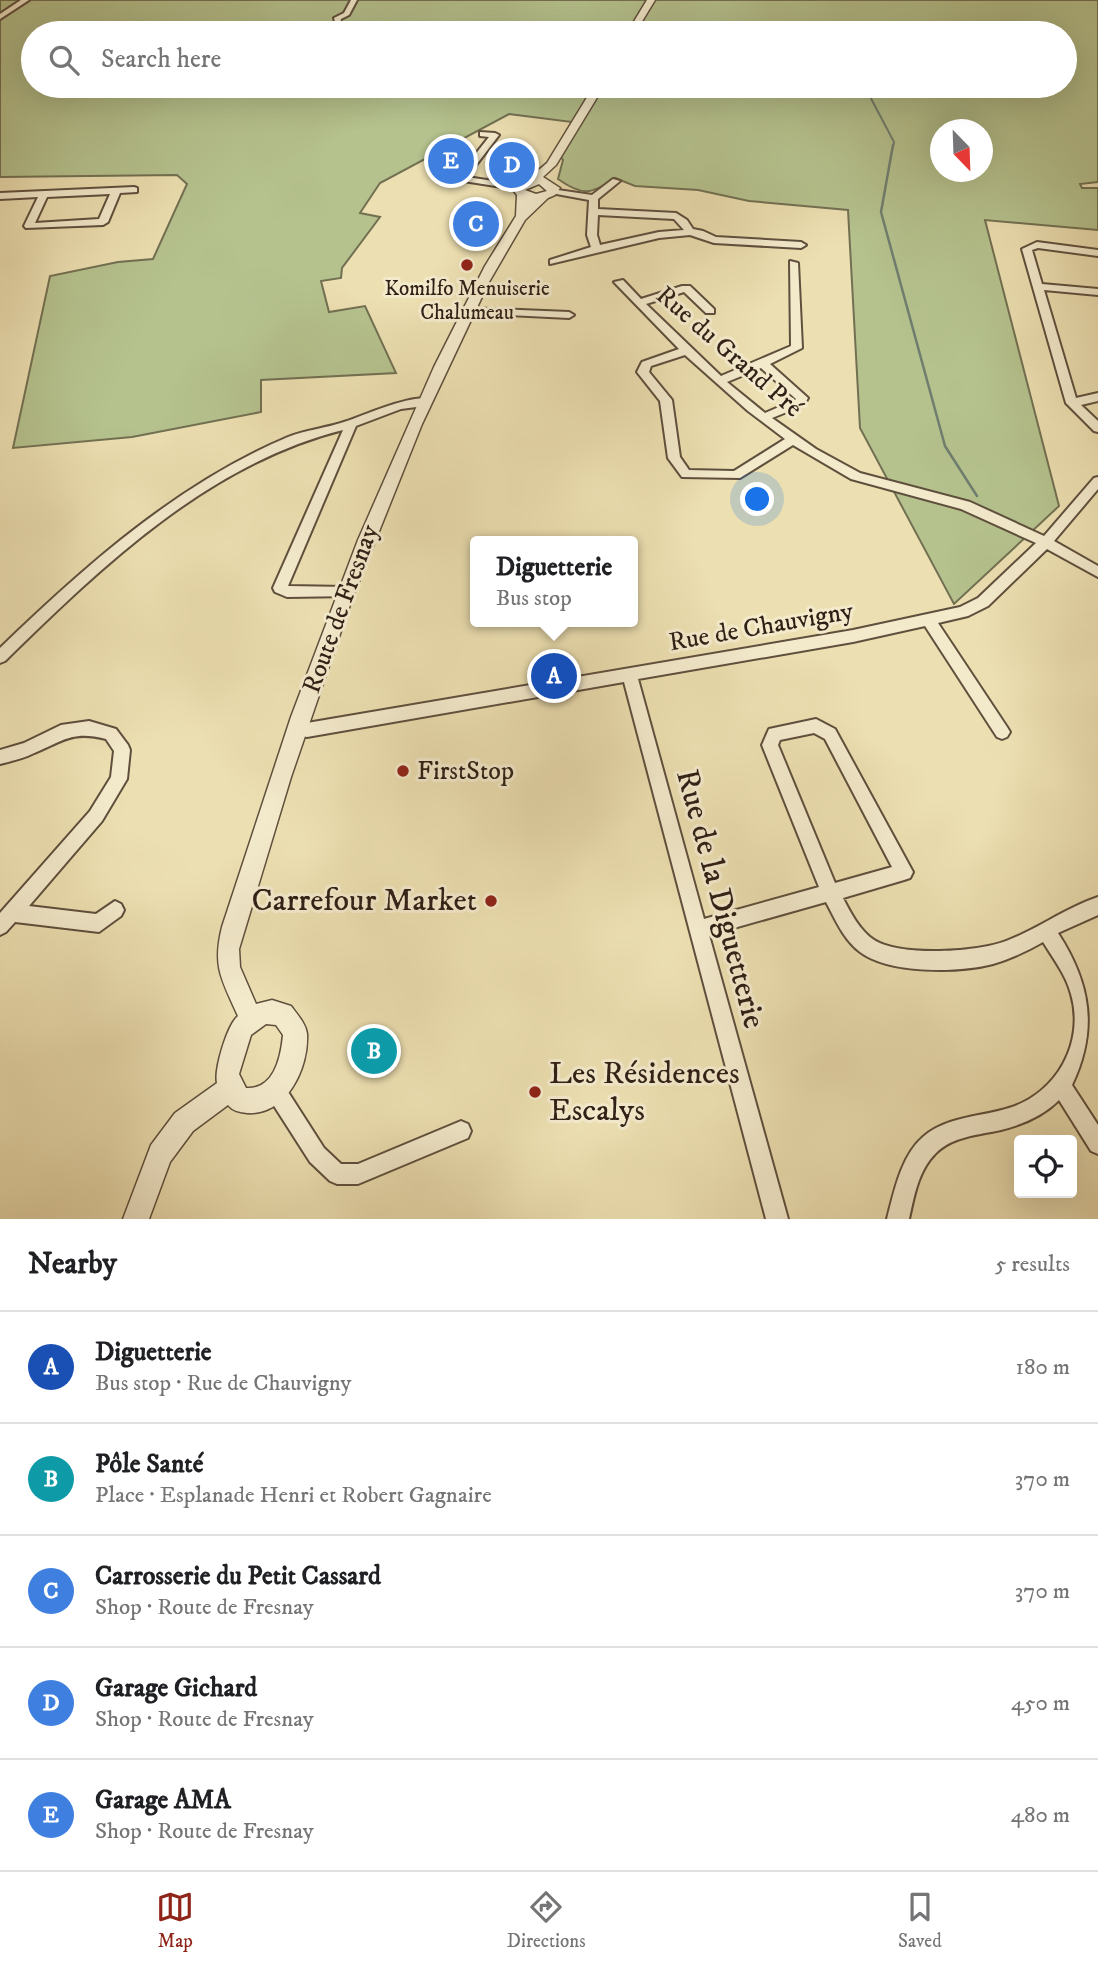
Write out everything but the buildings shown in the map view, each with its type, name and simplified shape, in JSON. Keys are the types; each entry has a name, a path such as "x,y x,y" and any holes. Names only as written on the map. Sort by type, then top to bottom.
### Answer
{"street":[{"path":"0,17 26,0"},
{"path":"337,21 337,18 347,14 354,0"},
{"path":"638,21 651,0"},
{"path":"521,191 551,165 591,98"},
{"path":"462,178 495,135 483,134"},
{"path":"549,190 551,165"},
{"path":"447,176 521,191 549,190 594,198 616,181"},
{"path":"532,181 549,190"},
{"path":"0,196 134,190"},
{"name":"Route de Fresnay","path":"251,1019 229,968 228,949 297,729 382,500 424,402 468,311 522,215 549,190"},
{"path":"43,195 29,226 103,222 116,191"},
{"name":"Route de Fresnay","path":"521,191 522,215"},
{"path":"594,198 592,235 596,249"},
{"path":"595,212 676,216 690,232"},
{"path":"553,262 659,235 690,232 700,233 714,240 801,245"},
{"path":"1098,253 1031,246 1027,249 1072,404 1098,428"},
{"path":"720,381 797,348 793,264"},
{"name":"Rue du Grand Pré","path":"619,282 720,381 794,439 844,470 880,485 943,499 979,511 1046,542 1098,572"},
{"path":"1040,287 1098,292"},
{"path":"638,303 686,289 710,312"},
{"path":"468,311 569,314"},
{"path":"688,350 646,364 643,372 666,400 674,458 686,474 736,475 794,439"},
{"path":"763,364 802,398 765,417"},
{"path":"1072,404 1098,397"},
{"path":"0,657 81,578 185,499 245,461 296,438 352,423 413,401 424,402"},
{"path":"347,592 287,592 280,588 352,423"},
{"name":"Rue de Chauvigny","path":"297,729 306,730 853,636 963,612 983,602 1046,542 1098,481"},
{"path":"929,621 1002,732"},
{"name":"Rue de la Diguetterie","path":"629,674 777,1219"},
{"path":"698,929 830,892 904,872 830,734 816,726 774,734 770,745 830,892 850,929 866,946 891,956 968,959 993,955 1019,946 1079,911 1098,906"},
{"path":"0,757 28,749 61,732 89,728 110,734 122,751 119,779 96,816 6,919"},
{"path":"6,919 99,923 115,910"},
{"path":"898,1219 915,1164 930,1144 948,1134 1016,1116 1044,1102 1062,1087 1078,1059 1085,1025 1082,996 1046,930"},
{"path":"262,1013 283,1014 295,1032 285,1079 276,1091 264,1100 251,1102 239,1100 231,1088 227,1073 242,1027 251,1019 262,1013"},
{"path":"1062,1087 1098,1144"},
{"path":"136,1219 160,1154 184,1122 231,1088"},
{"path":"276,1091 317,1155 337,1174 358,1174 461,1131"}],"green space":[{"path":"0,0 1098,0 1098,182 1080,184 1082,188 1098,188 1098,230 985,220 1059,506 954,604 860,428 848,210 749,201 698,190 635,186 615,178 599,188 580,191 558,179 563,160 561,157 580,123 509,114 380,183 360,213 380,217 342,268 341,278 321,281 329,312 365,306 396,373 261,380 261,412 132,437 13,448 50,276 118,262 153,259 187,184 177,175 0,177"}],"waterway":[{"path":"871,98 894,142 893,147"},
{"path":"893,145 881,212 945,446 977,496"}],"place":[{"name":"Garage AMA","path":"451,161"},
{"name":"Garage Gichard","path":"512,165"},
{"name":"Carrosserie du Petit Cassard","path":"476,224"},
{"name":"Komilfo Menuiserie Chalumeau","path":"467,265"},
{"name":"Diguetterie","path":"554,676"},
{"name":"FirstStop","path":"403,771"},
{"name":"Carrefour Market","path":"491,901"},
{"name":"Pôle Santé","path":"374,1051"},
{"name":"Les Résidences Escalys","path":"535,1092"}]}
